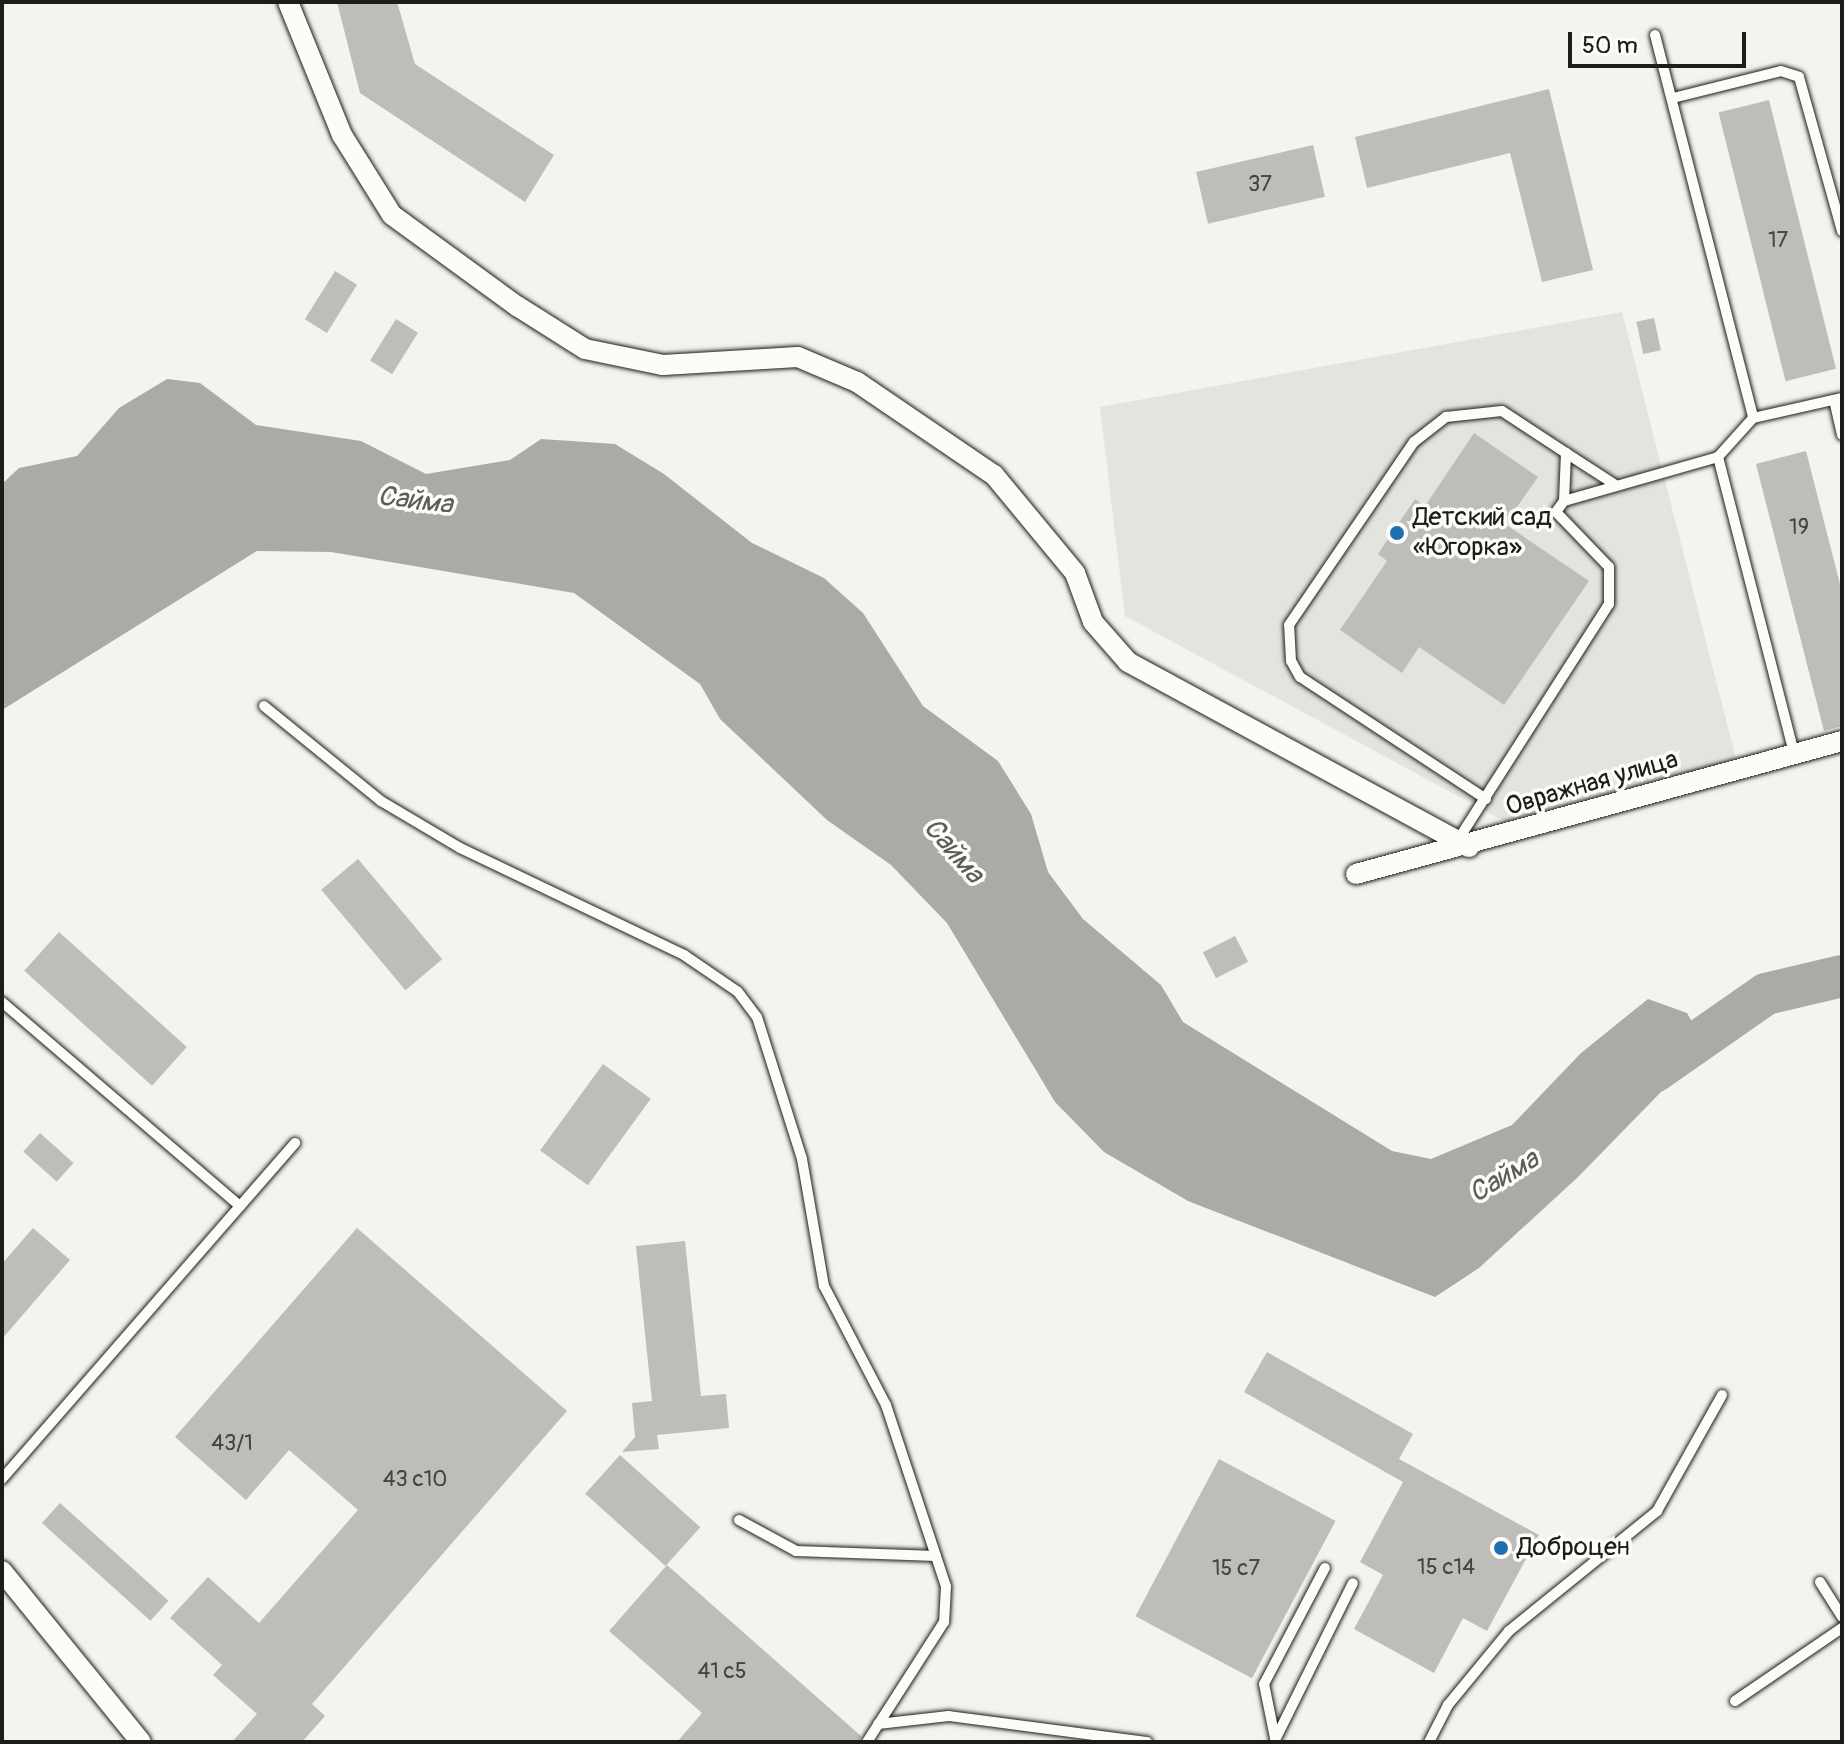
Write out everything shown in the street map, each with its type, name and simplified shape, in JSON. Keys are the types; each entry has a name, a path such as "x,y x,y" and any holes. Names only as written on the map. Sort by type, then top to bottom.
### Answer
{"street":[{"path":"288,2 342,135 392,215 517,306 585,349 663,365 798,357 857,382 994,475 1075,573 1093,622 1128,662 1464,844"},
{"name":"Овражная улица","path":"1356,874 1842,741"},
{"path":"2,1571 141,1742"}],"lane":[{"path":"1655,35 1753,418"},
{"path":"1673,98 1781,71 1799,77 1842,231"},
{"path":"1564,501 1614,484 1718,457 1753,418 1838,399 1842,435"},
{"path":"1486,799 1300,677 1291,661 1289,625 1432,425 1488,408 1614,484"},
{"path":"1464,844 1486,799 1609,604 1609,567 1556,519 1564,501 1566,453"},
{"path":"1718,457 1794,753"},
{"path":"264,706 418,824 684,955 738,992 768,1042 802,1159 824,1286 886,1405 946,1586 944,1622 867,1742"},
{"path":"2,1002 240,1206"},
{"path":"2,1479 295,1143"},
{"path":"1429,1742 1448,1705 1509,1631 1657,1511 1722,1395"},
{"path":"739,1520 796,1551 936,1556"},
{"path":"1275,1740 1264,1684 1325,1568"},
{"path":"1820,1582 1842,1617"},
{"path":"1275,1740 1353,1583"},
{"path":"1735,1701 1842,1628"},
{"path":"878,1724 949,1716 1147,1742"}],"shaded area":[{"name":"Детский сад «Югорка»","path":"1622,312 1736,759 1508,823 1125,616 1100,407"}],"water":[{"path":"167,379 200,383 256,425 361,441 426,474 510,460 541,439 615,444 664,474 752,543 824,578 863,613 923,706 998,761 1031,814 1048,872 1083,919 1161,985 1183,1022 1392,1151 1431,1159 1512,1125 1581,1053 1648,999 1687,1013 1701,1038 1699,1053 1578,1177 1479,1268 1435,1297 1188,1201 1104,1152 1055,1102 947,923 891,865 827,820 720,719 700,684 574,593 331,552 257,551 2,710 2,484 19,468 77,456 119,408"}],"building":[{"path":"337,2 397,2 415,64 554,155 525,202 360,93"},
{"path":"1549,89 1593,270 1542,282 1510,153 1367,188 1355,137"},
{"path":"1769,100 1836,369 1786,381 1719,113"},
{"path":"1313,145 1325,197 1208,224 1196,172"},
{"path":"335,271 357,285 327,333 305,319"},
{"path":"1654,318 1661,350 1643,354 1636,322"},
{"path":"396,319 418,333 392,374 370,361"},
{"path":"1474,433 1538,477 1505,524 1589,581 1504,705 1419,647 1402,673 1340,630 1387,561 1378,554 1415,499 1425,506"},
{"path":"1806,451 1842,592 1842,726 1824,731 1756,464"},
{"path":"358,859 442,959 405,990 321,890"},
{"path":"59,932 187,1047 152,1086 24,971"},
{"path":"1235,936 1248,962 1216,978 1203,952"},
{"path":"603,1064 651,1099 588,1185 540,1151"},
{"path":"40,1133 73,1163 57,1182 23,1152"},
{"path":"33,1228 70,1260 2,1339 2,1264"},
{"path":"357,1228 567,1411 312,1704 325,1716 302,1742 232,1742 257,1714 213,1675 222,1665 170,1618 208,1577 259,1623 358,1510 289,1450 246,1500 175,1437"},
{"path":"685,1241 701,1396 726,1394 729,1428 657,1435 659,1449 622,1452 635,1437 632,1403 652,1401 636,1246"},
{"path":"1267,1352 1413,1434 1399,1459 1539,1535 1487,1631 1463,1618 1434,1673 1354,1629 1383,1575 1360,1562 1403,1482 1244,1392"},
{"path":"620,1455 700,1527 665,1566 585,1494"},
{"path":"1219,1459 1336,1521 1252,1678 1135,1616"},
{"path":"60,1503 168,1601 150,1621 42,1523"},
{"path":"667,1565 861,1736 859,1742 677,1742 702,1713 609,1631"}],"waterway":[{"name":"Сайма","path":"1654,1072 1766,994 1842,976"}],"place":[{"name":"Детский сад «Югорка»","path":"1397,533"},
{"name":"Доброцен","path":"1501,1548"}]}
